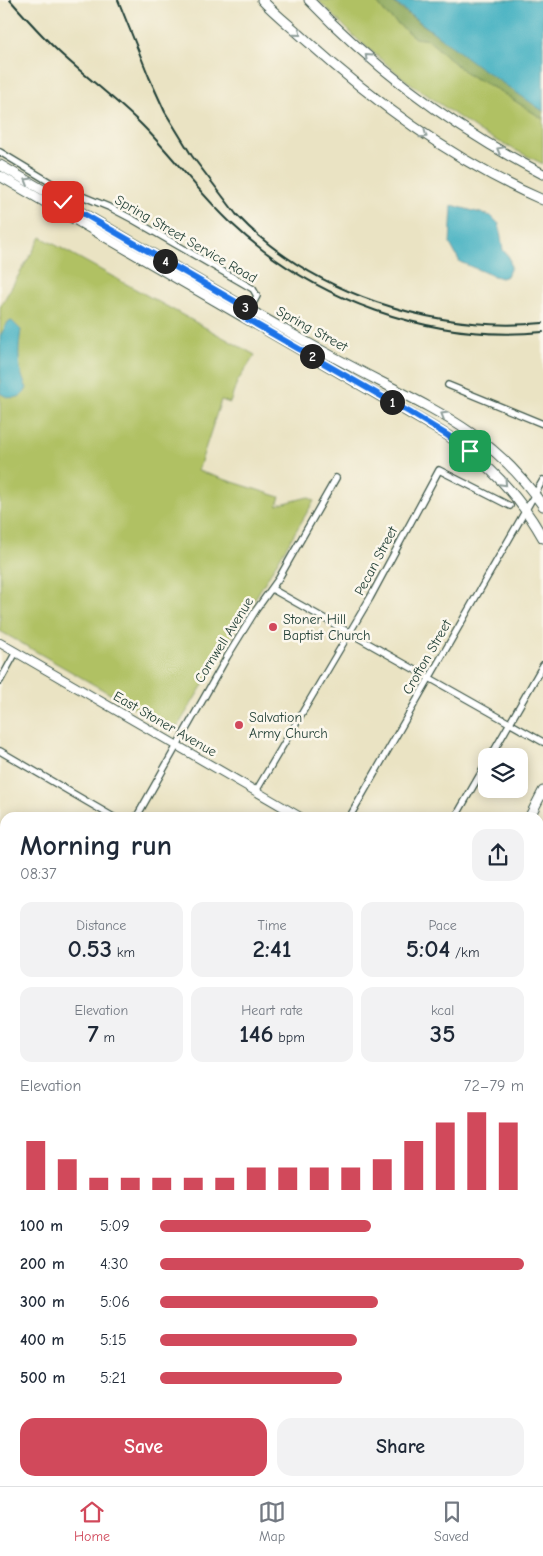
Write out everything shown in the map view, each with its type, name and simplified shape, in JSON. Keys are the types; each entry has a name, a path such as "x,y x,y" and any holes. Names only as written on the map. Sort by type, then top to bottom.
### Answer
{"main road":[{"path":"262,0 350,78 425,136 475,167 543,200"},
{"path":"309,0 369,58 426,104 483,141 543,174"},
{"name":"Spring Street","path":"0,165 459,443 491,469 509,488 526,509 543,538"},
{"name":"Spring Street","path":"0,176 248,314 456,422 480,438 502,458 526,482 543,506"},
{"path":"532,812 543,791"}],"street":[{"name":"Spring Street Service Road","path":"0,152 53,184 111,208 132,219 253,289 257,296 248,314"},
{"path":"448,385 543,424"},
{"name":"Pecan Street","path":"256,791 370,598 439,470 510,506"},
{"name":"Cornwell Avenue","path":"139,812 227,657 256,610 272,589 336,478"},
{"path":"535,494 543,480"},
{"name":"Crofton Street","path":"352,812 535,494"},
{"path":"272,589 543,742"},
{"name":"East Stoner Avenue","path":"0,643 292,812"},
{"path":"0,680 16,652"},
{"path":"496,748 543,665"},
{"path":"0,751 105,812"},
{"path":"458,812 478,778"}],"green space":[{"path":"318,0 375,0 386,14 415,38 427,39 467,74 498,90 543,119 543,164 480,132 403,78 357,39"},
{"path":"375,0 390,0 543,111 543,119 498,90 467,74 428,40 415,38 386,14"},
{"path":"41,237 255,355 237,382 230,403 221,400 198,471 280,497 277,505 308,497 314,501 175,731 0,631 0,307"}],"water":[{"path":"391,0 543,0 543,111 478,66"},
{"path":"452,205 491,216 499,224 503,250 509,257 511,267 507,276 501,278 460,262 450,244"},
{"path":"12,321 21,330 19,359 21,374 27,388 22,395 15,398 7,397 0,393 0,336 8,322"}],"railway":[{"path":"10,0 59,52 142,125 231,223 263,250 298,274 336,294 375,310 416,323 458,330 501,334 543,332"},
{"path":"118,0 165,112 192,156 236,214 266,242 300,266 338,286 377,302 418,314 460,321 502,324 543,323"}],"place":[{"name":"Stoner Hill Baptist Church","path":"273,627"},
{"name":"Salvation Army Church","path":"239,725"}],"route":[{"path":"63,202 250,310 245,318 409,412 470,451"}]}
